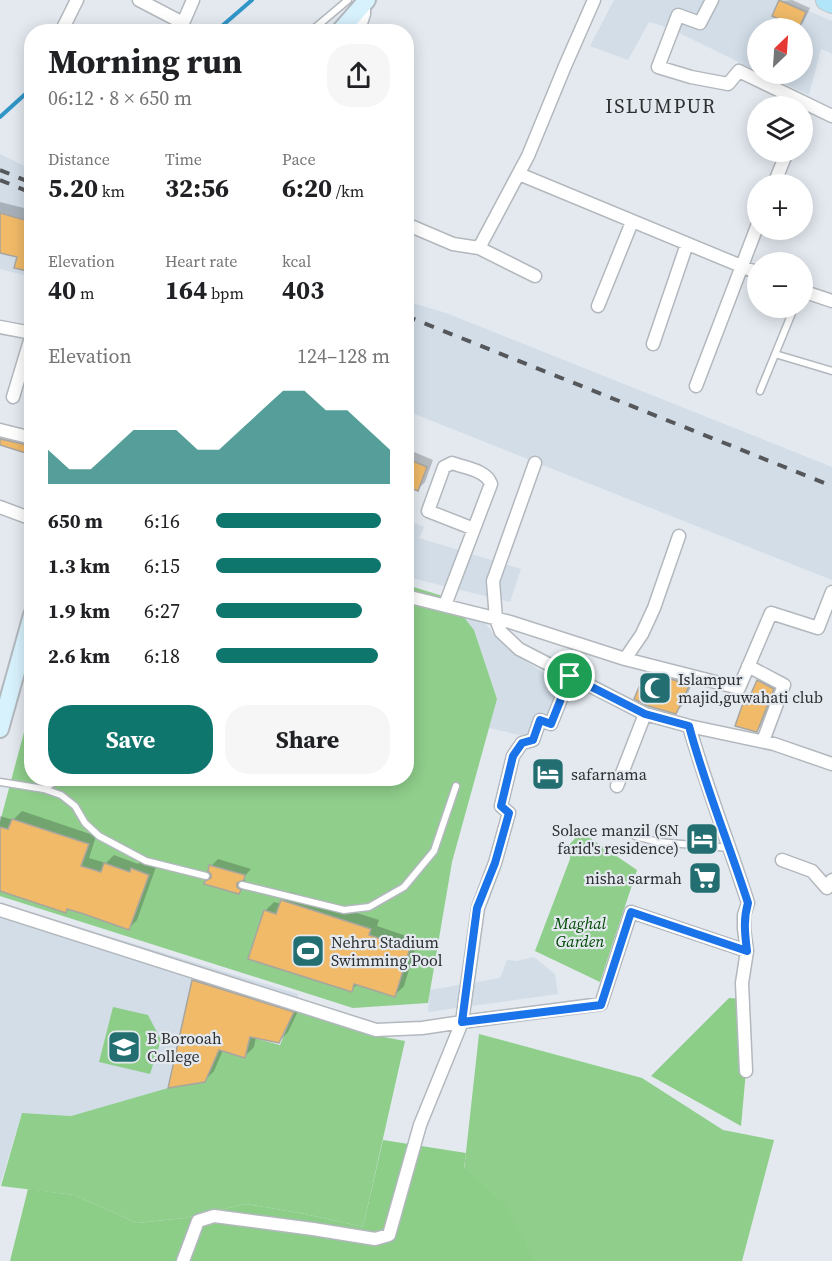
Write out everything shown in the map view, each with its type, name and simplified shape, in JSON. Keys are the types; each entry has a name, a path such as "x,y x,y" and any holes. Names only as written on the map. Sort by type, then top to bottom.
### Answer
{"main road":[{"path":"825,0 832,3"},
{"path":"345,24 360,2"},
{"path":"0,729 24,644"}],"street":[{"path":"65,24 77,0"},
{"path":"140,0 183,23 193,0"},
{"path":"479,248 528,156 594,0"},
{"path":"712,0 700,23 678,15 658,66 681,75 728,84 739,71 781,96"},
{"path":"360,2 364,14 361,24"},
{"path":"813,112 832,117"},
{"path":"519,174 747,268"},
{"path":"598,306 632,222"},
{"path":"414,227 453,244 479,248 535,276"},
{"path":"696,386 752,240"},
{"path":"653,344 687,244"},
{"path":"813,295 832,301"},
{"path":"0,327 24,332"},
{"path":"13,397 24,361"},
{"path":"0,430 24,436"},
{"path":"445,605 474,530 491,484 488,477 473,470 452,463 447,464 428,511 474,530"},
{"path":"535,463 493,580 496,619 501,632 519,649 645,714 689,726 763,741 832,765"},
{"path":"0,507 24,516"},
{"path":"625,659 642,634 654,608 679,536"},
{"path":"414,598 496,619 625,659 739,688 771,613 818,628 832,592"},
{"path":"748,666 784,685 763,741"},
{"path":"183,1261 198,1221 214,1216 375,1239 389,1235 420,1125 462,1022 477,908 495,863 509,813 501,806 513,756 522,743 533,740 540,720 551,724 570,676"},
{"path":"616,786 645,714"},
{"path":"689,726 698,760 748,903 744,915 747,951 742,983 746,1071"},
{"path":"782,860 812,871 831,888"},
{"path":"0,910 376,1030 422,1028 601,1005 631,912 747,951"}],"lane":[{"path":"323,24 360,2"},
{"path":"760,391 790,318"},
{"path":"775,354 832,371"},
{"path":"0,782 24,786"},
{"path":"25,786 61,795 75,806 85,823 99,836 146,861 206,876"},
{"path":"44,789 48,786"},
{"path":"242,885 344,910 369,907 404,887 434,851 456,786"},
{"path":"635,836 658,842 730,848"}],"shaded area":[{"path":"614,0 783,0 832,21 832,54 821,49 813,80 813,18 747,18 747,66 669,28 649,22 628,60 590,46"},
{"path":"785,84 812,84 809,95"},
{"path":"0,154 24,166 24,275 0,269"},
{"path":"414,303 446,313 832,467 832,580 414,414"},
{"path":"414,523 424,527 419,538 521,569 510,602 414,579"},
{"path":"464,617 484,621 515,654 562,685 550,717 537,714 528,737 489,728 497,699 474,630"},
{"name":"B Borooah College","path":"0,903 298,994 296,1007 279,1043 250,1037 245,1058 205,1082 168,1088 71,1116 22,1113 0,1185"},
{"path":"534,957 555,974 558,994 428,1012 430,990 500,978 507,960 516,961"}],"green space":[{"path":"414,587 449,598 474,630 497,699 452,862 428,1003 353,1008 0,896 0,822 24,732 24,786 414,786"},
{"name":"Maghal Garden","path":"581,832 637,870 600,982 535,951 570,859 569,845"},
{"path":"729,998 743,999 746,1071 741,1126 651,1076"},
{"path":"113,1007 148,1015 161,1040 150,1074 99,1062"},
{"path":"296,1007 368,1034 405,1041 363,1227 246,1204 185,1218 137,1223 74,1195 1,1186 22,1113 71,1116 168,1088 205,1082 219,1050 244,1058 250,1037 280,1045"},
{"path":"479,1034 642,1078 723,1130 774,1140 742,1261 454,1261"},
{"path":"383,1140 466,1153 464,1168 509,1209 534,1261 10,1261 28,1189 74,1195 137,1223 185,1218 246,1204 363,1227"}],"building":[{"path":"779,0 806,12 803,18 772,16"},
{"path":"0,213 24,220 24,270 14,268 17,257 0,253"},
{"path":"0,439 24,444 24,452 0,445"},
{"path":"414,461 427,467 418,491 414,489"},
{"path":"645,673 690,684 676,714 648,706 634,699"},
{"path":"757,680 774,689 757,732 735,726 743,703 746,705"},
{"path":"12,819 89,844 81,866 101,872 104,863 130,872 131,868 149,875 129,930 84,914 67,909 66,913 0,891 0,827 8,829"},
{"path":"209,865 245,875 244,880 237,883 237,887 241,890 239,894 204,884 211,878 208,871"},
{"name":"Nehru Stadium Swimming Pool","path":"281,900 371,929 369,935 410,948 395,997 354,984 352,992 248,959 264,910 276,914"},
{"path":"192,980 294,1012 279,1043 250,1037 245,1058 219,1050 205,1082 168,1088"}],"waterway":[{"path":"224,24 252,0"},
{"path":"0,117 24,95"}],"railway":[{"path":"0,170 24,180"},
{"path":"0,180 24,190"},
{"path":"414,319 832,486"}],"place":[{"name":"Islampur majid,guwahati club","path":"655,688"},
{"name":"safarnama","path":"548,774"},
{"name":"Solace manzil (SN farid's residence)","path":"702,839"},
{"name":"nisha sarmah","path":"705,878"},
{"name":"Nehru Stadium Swimming Pool","path":"308,951"},
{"name":"B Borooah College","path":"124,1047"}],"district":[{"name":"ISLUMPUR","path":"661,106"}],"route":[{"path":"570,676 645,714 689,726 698,760 724,828 748,903 744,915 747,951 631,912 601,1005 462,1022 477,908 495,863 509,813 501,806 513,756 522,743 533,740 540,720 551,724 570,676"}]}
